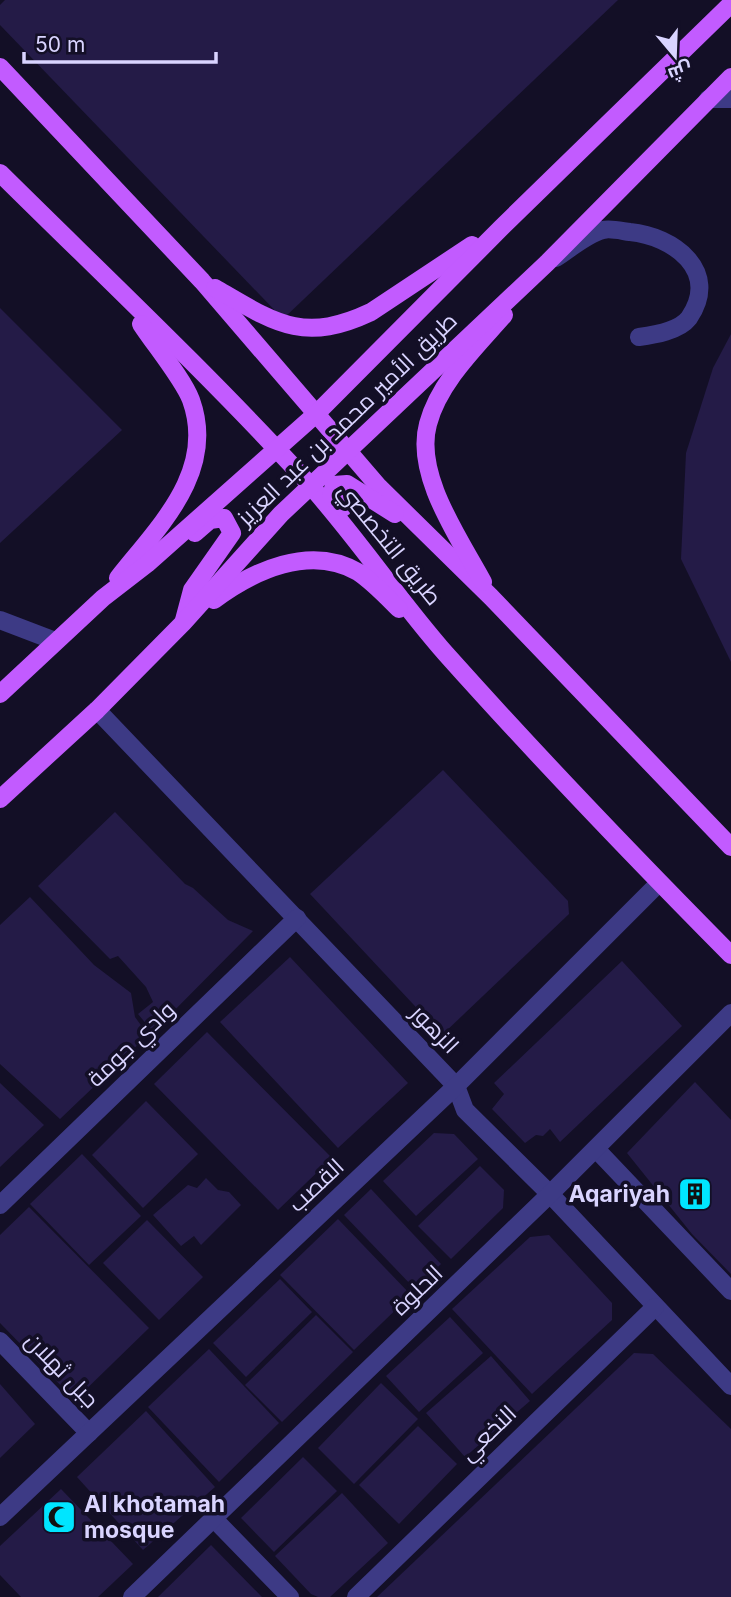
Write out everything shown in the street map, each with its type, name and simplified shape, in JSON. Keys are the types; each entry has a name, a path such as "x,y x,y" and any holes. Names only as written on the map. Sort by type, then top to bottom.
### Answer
{"main road":[{"name":"طريق الأمير محمد بن عبد العزيز","path":"0,694 103,598 147,564 316,414 502,226 731,4"},
{"name":"طريق التخصصي","path":"0,67 202,281 348,449 362,469 419,529 491,597 731,846"},
{"name":"طريق الأمير محمد بن عبد العزيز","path":"0,799 97,710 183,623 281,514 547,263 731,77"},
{"name":"طريق التخصصي","path":"0,173 240,410 312,487 445,652 659,883 731,956"},
{"path":"202,281 280,324 314,329 354,320 371,312 502,226"},
{"path":"491,597 440,503 429,465 427,425 443,393 465,360 547,263"},
{"path":"103,598 173,507 188,484 196,456 197,433 190,399 117,289"},
{"path":"369,556 344,510 331,496 334,485 347,484 419,529"},
{"path":"147,564 181,544 210,520 224,518 232,533 192,590 183,623"},
{"path":"183,623 237,582 301,561 322,563 356,572 445,652"}],"street":[{"path":"708,99 731,99"},
{"path":"547,263 604,230 641,233 674,244 688,258 697,275 699,293 688,319 662,333 639,337"},
{"path":"0,620 55,641"},
{"name":"الزهور","path":"97,710 456,1086 465,1110 550,1194 731,1385"},
{"name":"القصب","path":"0,1517 456,1086 659,883"},
{"name":"وادي جومة","path":"0,1205 297,918"},
{"name":"الحلوة","path":"132,1597 215,1520 550,1194 731,1013"},
{"path":"596,1149 731,1291"},
{"name":"النخعي","path":"356,1597 656,1307"},
{"name":"جبل ثهلان","path":"0,1341 89,1433"},
{"path":"215,1520 290,1597"}],"building":[{"path":"5,0 618,0 283,319 0,25 0,5"},
{"path":"0,308 122,430 0,543"},
{"path":"731,334 731,662 681,559 686,453 713,368"},
{"path":"443,770 568,901 569,914 442,1035 310,894"},
{"path":"115,812 185,884 228,920 253,931 153,1032 138,1014 153,1002 146,987 118,956 110,959 38,886"},
{"path":"30,897 94,965 131,993 135,1017 148,1035 60,1119 0,1064 0,925"},
{"path":"290,957 408,1083 338,1148 220,1022"},
{"path":"622,961 682,1026 560,1142 550,1129 543,1136 536,1135 525,1143 492,1109 504,1094 494,1083"},
{"path":"207,1032 332,1158 278,1210 154,1084"},
{"name":"Aqariyah","path":"695,1082 731,1120 731,1274 692,1234 627,1153"},
{"path":"0,1083 44,1125 0,1167"},
{"path":"146,1101 198,1154 143,1208 92,1155"},
{"path":"434,1133 454,1134 478,1159 416,1216 383,1181"},
{"path":"82,1154 141,1216 89,1265 30,1204"},
{"path":"480,1166 504,1190 503,1208 451,1259 418,1226"},
{"path":"206,1178 218,1190 229,1192 241,1205 201,1245 194,1236 181,1246 153,1215 188,1185 197,1188"},
{"path":"371,1189 441,1264 415,1289 344,1215"},
{"path":"29,1207 149,1328 75,1400 0,1323 0,1235"},
{"path":"338,1219 411,1295 354,1350 280,1275"},
{"path":"147,1220 203,1277 159,1320 103,1263"},
{"path":"549,1235 612,1303 612,1320 532,1394 452,1309 530,1237"},
{"path":"280,1279 312,1312 246,1377 213,1343"},
{"path":"316,1315 353,1352 282,1422 245,1385"},
{"path":"450,1317 483,1353 419,1412 386,1376"},
{"path":"209,1349 279,1423 219,1482 148,1407"},
{"path":"634,1353 653,1354 731,1429 731,1597 377,1597"},
{"path":"491,1356 530,1401 465,1457 426,1413"},
{"path":"381,1383 418,1419 354,1484 318,1448"},
{"path":"0,1384 35,1424 0,1458"},
{"path":"146,1411 215,1487 143,1550 77,1477"},
{"path":"418,1426 457,1464 399,1524 359,1485"},
{"path":"303,1457 337,1491 274,1552 241,1518"},
{"name":"Al khotamah mosque","path":"61,1489 133,1564 98,1597 21,1597 0,1575 0,1546"},
{"path":"342,1493 388,1543 330,1597 318,1597 311,1594 275,1556"},
{"path":"211,1545 262,1597 158,1597"}],"place":[{"name":"Aqariyah","path":"695,1194"},
{"name":"Al khotamah mosque","path":"59,1517"}]}
